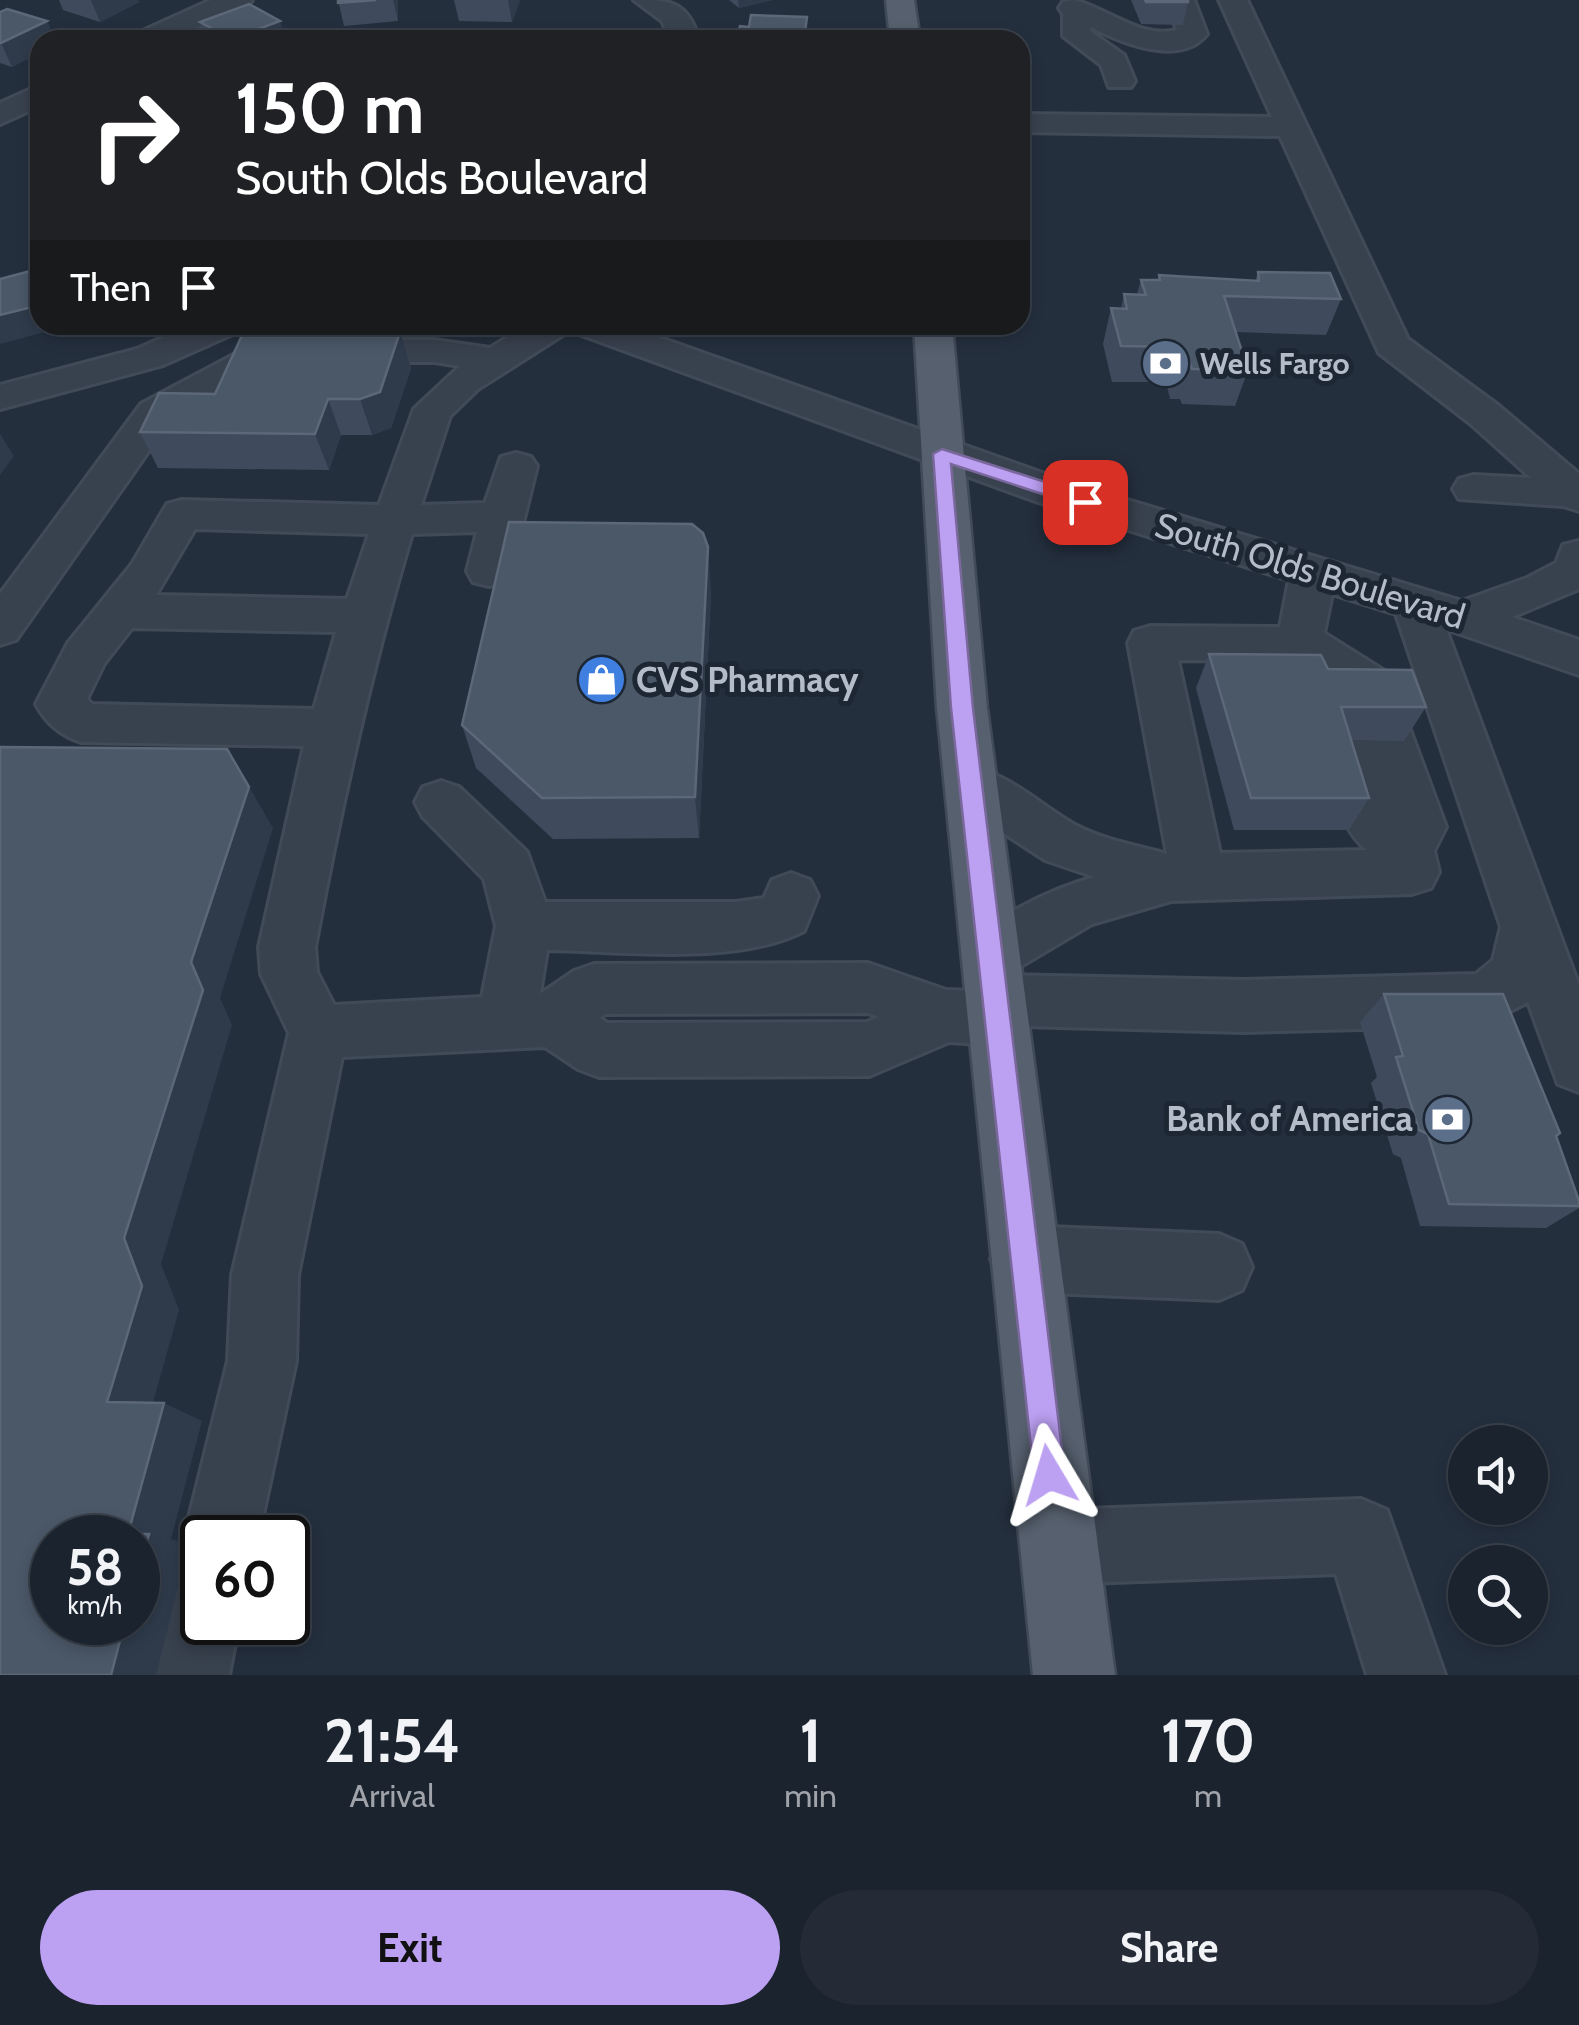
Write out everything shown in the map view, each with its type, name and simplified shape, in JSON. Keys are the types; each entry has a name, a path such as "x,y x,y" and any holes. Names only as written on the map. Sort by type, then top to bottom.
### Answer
{"main road":[{"path":"900,0 904,30"},
{"path":"934,335 971,786 982,998 1024,1258 1074,1675"}],"street":[{"path":"169,30 238,0"},
{"path":"648,0 673,14 683,30"},
{"path":"1072,4 1136,36 1174,40 1193,34 1180,0"},
{"path":"1234,0 1255,80 1292,127 1392,345 1564,487 1579,531"},
{"path":"1072,4 1078,36 1114,61 1120,81"},
{"path":"9,122 30,103"},
{"path":"1030,113 1292,127"},
{"path":"1268,164 1308,164"},
{"path":"0,397 150,357 200,335"},
{"path":"226,1515 262,1361 265,1276 318,1032 290,974 287,948 334,728 395,520 434,409 493,360 536,335"},
{"name":"South Olds Boulevard","path":"615,335 942,454 1313,572 1435,620 1579,658"},
{"path":"0,628 155,413 270,351 435,351 493,360"},
{"path":"489,570 516,466"},
{"path":"1474,488 1564,487"},
{"path":"334,728 81,723 60,704 85,655 148,574 182,514 395,520 502,517"},
{"path":"1579,556 1577,571 1543,588 1435,620 1529,927 1579,1065"},
{"path":"318,1032 530,1020 599,1050 868,1049 982,998 1076,905 1184,877 1412,872 1408,851 1372,825 1361,722 1306,644 1304,626 1313,572"},
{"path":"119,611 365,616"},
{"path":"1184,877 1152,643 1306,644"},
{"path":"971,786 1064,844 1184,877"},
{"path":"441,802 508,868 524,926 530,1020"},
{"path":"524,926 705,928 759,923 782,916 790,908 791,896"},
{"path":"982,998 1244,1006 1481,1000 1506,990 1518,968 1529,927"},
{"path":"1024,1258 1218,1267"},
{"path":"1058,1547 1361,1536 1406,1675"},
{"path":"190,1675 196,1645"}],"building":[{"path":"1188,0 1188,2 1146,2"},
{"path":"249,4 280,21 256,30 215,30 200,22"},
{"path":"7,9 47,21 0,43 0,12"},
{"path":"751,15 807,17 805,30 739,30 740,26 749,27"},
{"path":"30,271 30,308 0,315 0,279"},
{"path":"1258,272 1330,273 1341,299 1224,296 1248,370 1192,369 1190,363 1181,363 1177,347 1121,346 1111,308 1127,309 1124,294 1146,295 1141,280 1160,280 1159,275 1259,281"},
{"path":"242,335 399,335 380,392 360,399 328,399 315,434 140,432 159,393 215,394"},
{"name":"CVS Pharmacy","path":"509,522 692,524 703,533 708,547 695,797 542,798 462,725"},
{"path":"1209,654 1321,655 1328,669 1412,670 1426,707 1341,707 1369,798 1251,798"},
{"path":"0,747 227,749 249,787 191,962 203,990 124,1238 142,1286 107,1402 164,1403 133,1515 30,1515 30,1645 119,1645 111,1675 0,1675"},
{"name":"Bank of America","path":"1384,994 1503,994 1560,1133 1556,1136 1579,1206 1449,1204 1428,1134 1419,1130 1396,1057 1403,1056"}],"place":[{"name":"Wells Fargo","path":"1165,364"},
{"name":"CVS Pharmacy","path":"601,680"},
{"name":"Bank of America","path":"1448,1119"}],"route":[{"path":"1049,1475 962,708 942,454 1085,502"}]}
